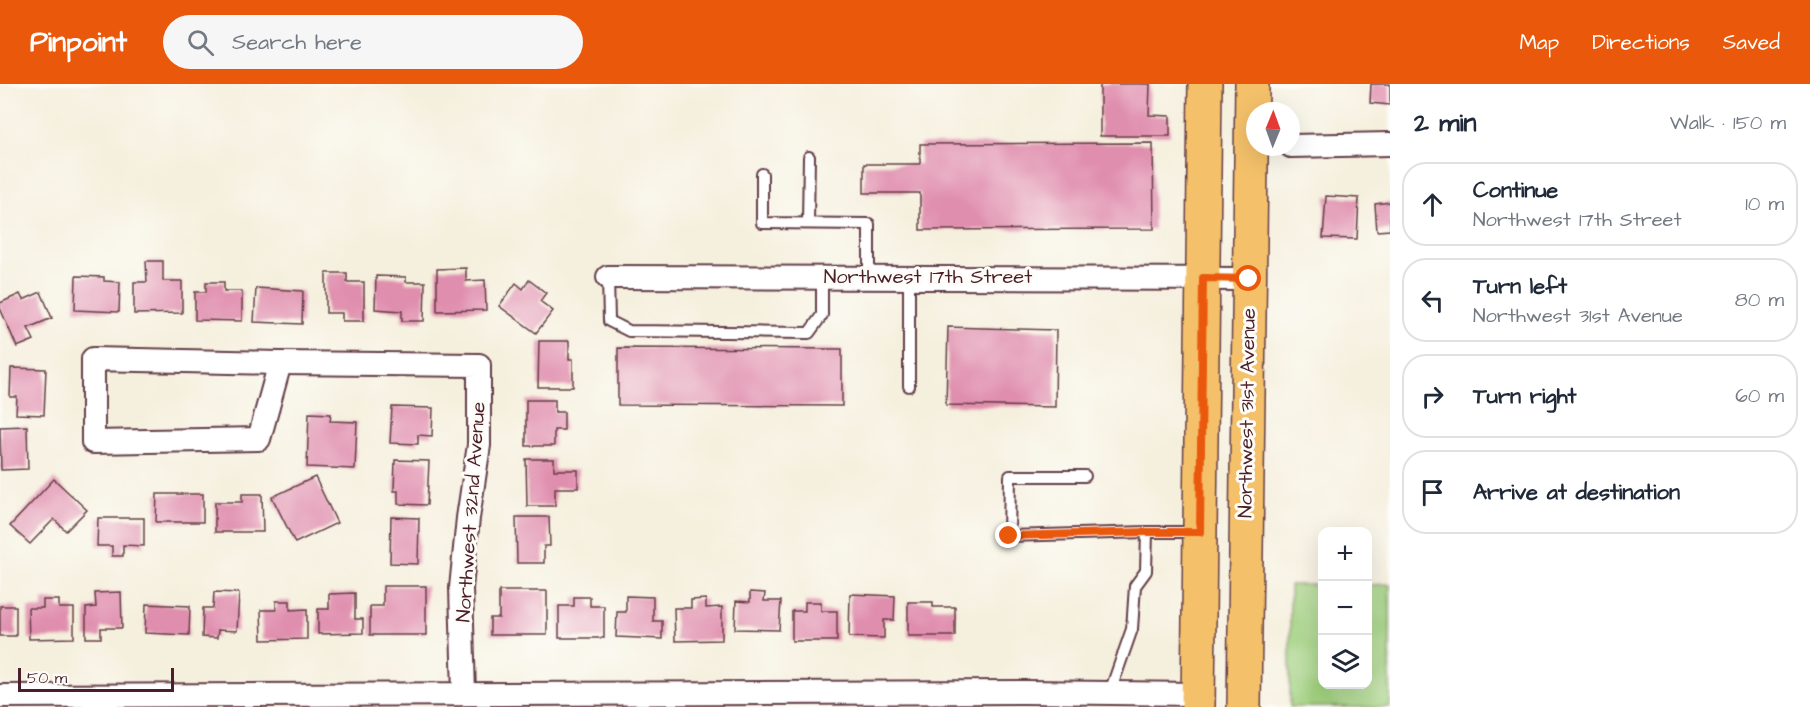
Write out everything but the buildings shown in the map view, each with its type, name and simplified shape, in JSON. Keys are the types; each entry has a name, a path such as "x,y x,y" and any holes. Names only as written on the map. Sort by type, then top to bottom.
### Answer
{"main road":[{"path":"1205,703 1200,532 1206,84"},
{"name":"Northwest 31st Avenue","path":"1252,84 1252,102"},
{"name":"Northwest 31st Avenue","path":"1244,707 1253,156"}],"street":[{"path":"1300,146 1390,144"},
{"name":"Northwest 17th Street","path":"608,277 1249,279"},
{"path":"93,359 280,363 259,439 93,442 93,359"},
{"name":"Northwest 32nd Avenue","path":"280,363 479,365 479,445 461,588 464,694"},
{"path":"0,696 464,694 607,700 842,700 1110,692 1205,703"}],"lane":[{"path":"808,223 809,157"},
{"path":"762,174 762,223 869,224 869,278"},
{"path":"608,277 609,321 629,331 809,333 822,315 822,277"},
{"path":"909,278 909,386"},
{"path":"1085,476 1010,476 1009,536 1200,532"},
{"path":"1110,692 1132,629 1135,586 1146,571 1147,532"}],"green space":[{"path":"1390,584 1390,707 1290,707 1290,585 1318,585 1318,689 1372,689 1372,585"}],"route":[{"path":"1009,536 1200,532 1203,278 1249,279"}]}
